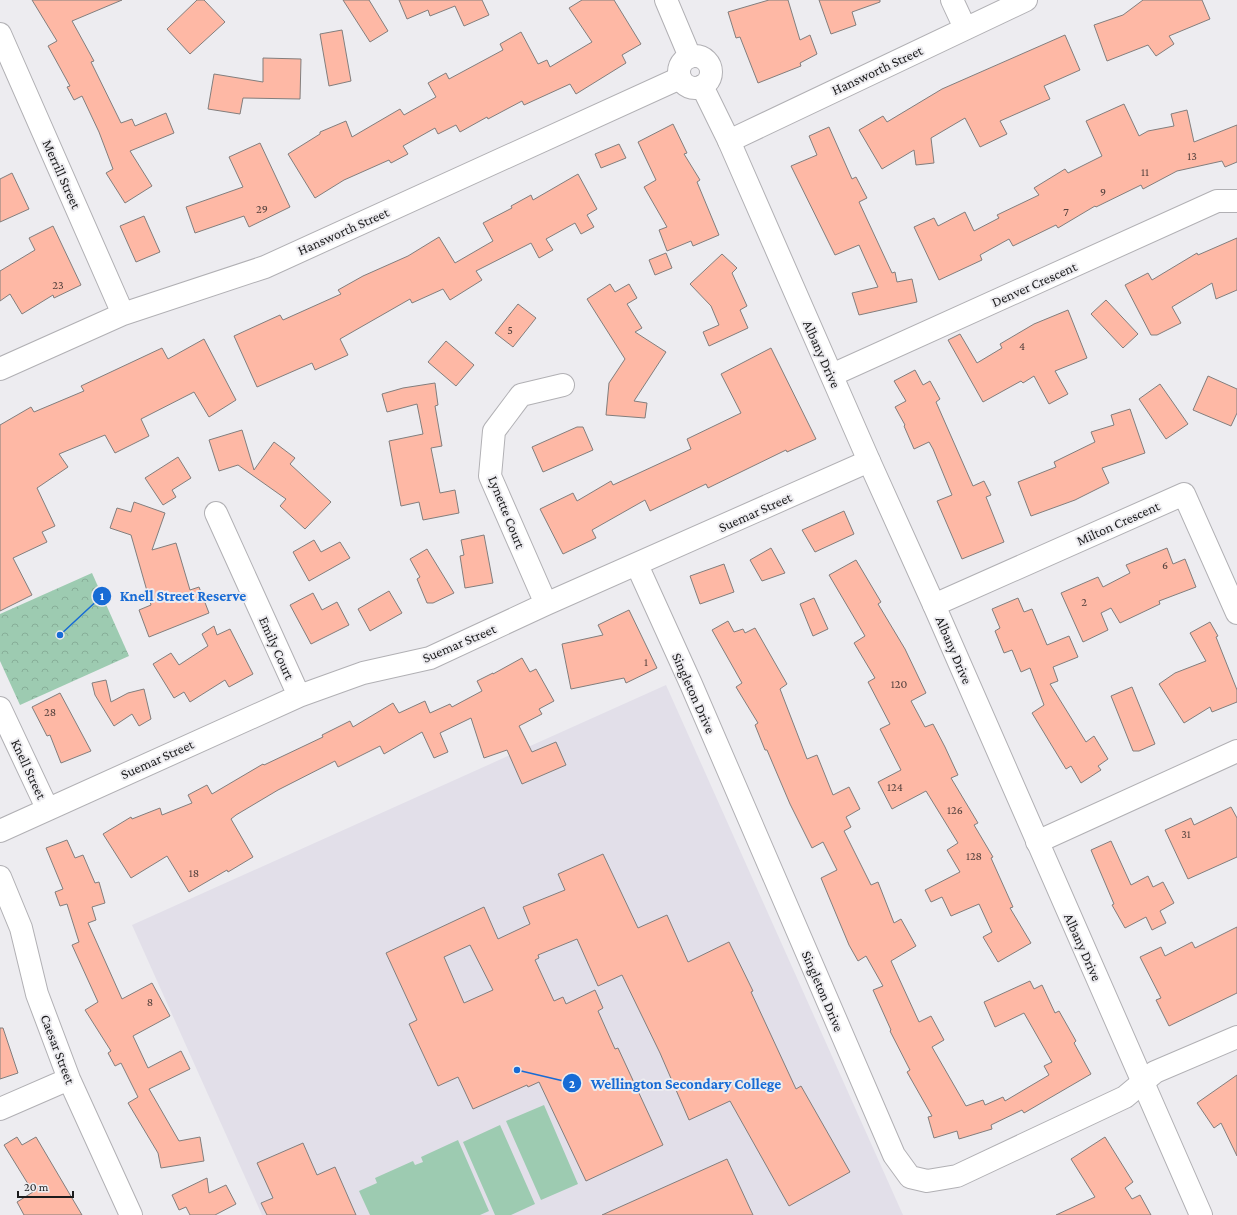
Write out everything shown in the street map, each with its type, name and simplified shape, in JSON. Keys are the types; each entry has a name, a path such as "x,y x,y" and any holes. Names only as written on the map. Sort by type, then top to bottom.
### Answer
{"street":[{"path":"666,0 690,57"},
{"path":"952,0 965,28"},
{"name":"Hansworth Street","path":"729,141 1026,0"},
{"name":"Merrill Street","path":"0,34 123,314"},
{"path":"695,56 705,59 711,68 710,79 702,86 692,88 680,78 679,73 682,63 690,57 695,56"},
{"name":"Hansworth Street","path":"0,369 123,314 265,267 680,78"},
{"name":"Albany Drive","path":"702,86 729,141 869,461 934,605 1036,842 1144,1082 1201,1215"},
{"name":"Denver Crescent","path":"832,375 1217,201 1237,201"},
{"name":"Lynette Court","path":"546,604 490,476 494,431 522,395 563,384"},
{"name":"Suemar Street","path":"0,831 47,808 299,696 363,673 430,658 546,604 869,461"},
{"name":"Milton Crescent","path":"934,605 1184,494 1237,613"},
{"name":"Emily Court","path":"216,513 299,696"},
{"name":"Singleton Drive","path":"637,565 694,692 894,1155 910,1177 927,1181 957,1176 1125,1097 1144,1082"},
{"name":"Knell Street","path":"0,708 47,808"},
{"path":"1036,842 1237,751"},
{"name":"Caesar Street","path":"0,878 21,928 37,994 69,1079 131,1215"},
{"path":"1144,1082 1155,1072 1237,1037"},
{"path":"0,1109 69,1079"}],"shaded area":[{"path":"666,685 903,1215 262,1215 132,925"}],"green space":[{"path":"92,573 129,656 20,705 0,661 0,614"},
{"path":"544,1105 578,1184 541,1200 506,1121"},
{"path":"500,1125 535,1204 511,1215 495,1215 463,1142"},
{"path":"458,1140 489,1211 480,1215 370,1215 359,1191 377,1183 375,1178 413,1161 415,1165 423,1162 421,1157"}],"building":[{"path":"32,0 122,0 72,21 94,61 91,62 121,123 132,119 135,126 166,113 174,133 130,151 152,186 125,203 106,173 113,169 99,132 82,96 74,100 67,87 70,86 48,46 57,41"},
{"path":"197,0 204,0 225,22 190,54 167,29"},
{"path":"343,0 369,0 388,31 370,42"},
{"path":"399,0 482,0 489,15 464,26 455,6 430,16 428,10 407,19"},
{"path":"582,0 614,0 641,44 622,55 626,63 576,94 570,84 524,105 522,101 488,119 487,117 460,132 456,125 438,134 435,128 403,146 408,154 391,163 389,160 344,180 315,198 288,154 320,134 320,132 346,121 352,137 400,109 404,115 436,97 428,83 446,73 449,79 503,50 500,44 521,32 538,64 547,60 550,67 592,42 569,8"},
{"path":"769,0 788,0 800,40 810,35 817,54 800,63 801,66 758,83 740,37 736,38 728,12"},
{"path":"819,0 880,0 880,2 852,12 856,25 831,34"},
{"path":"1143,0 1202,0 1210,19 1169,36 1174,44 1156,56 1148,45 1107,61 1094,25 1123,15"},
{"path":"342,30 351,81 329,86 320,34"},
{"path":"1065,35 1080,70 1044,86 1050,99 1000,121 1007,134 980,147 965,118 931,138 934,163 916,165 914,150 882,169 859,130 883,116 887,122 942,89"},
{"path":"263,58 301,59 300,99 243,98 240,114 208,109 214,74 263,82"},
{"path":"1124,104 1139,136 1148,131 1174,126 1171,114 1187,110 1194,142 1237,125 1237,162 1225,167 1222,161 1177,171 1143,189 1141,185 1096,207 1095,206 1058,228 1056,225 1013,246 1009,239 980,255 982,260 939,280 914,227 934,218 938,226 965,212 974,231 999,218 997,215 1039,195 1034,188 1065,169 1068,173 1102,156 1086,121"},
{"path":"673,124 687,153 684,154 700,180 697,182 719,235 693,246 691,241 667,251 659,230 667,227 644,187 656,180 638,142"},
{"path":"829,127 852,179 856,177 867,198 859,202 892,273 895,272 897,282 912,279 917,302 859,315 852,293 878,287 859,245 835,255 791,166 817,155 809,136"},
{"path":"260,143 290,207 249,227 244,216 195,233 186,207 243,187 229,157"},
{"path":"619,144 626,158 601,168 595,154"},
{"path":"12,173 29,209 0,222 0,179"},
{"path":"578,174 597,209 587,215 594,227 581,234 575,223 546,239 553,250 539,258 531,243 476,271 482,280 450,300 443,289 412,303 410,299 340,339 348,355 315,370 312,363 257,387 234,336 280,315 283,320 341,294 338,290 363,276 408,256 439,237 455,263 493,241 483,223 512,208 511,206 531,195 533,200"},
{"path":"144,216 160,252 136,262 120,226"},
{"path":"53,226 81,285 54,298 53,295 22,314 10,294 0,301 0,271 35,250 29,238"},
{"path":"1237,238 1237,290 1216,299 1212,283 1172,307 1181,323 1157,335 1151,335 1125,285 1148,273 1152,280 1197,253 1198,255"},
{"path":"666,253 672,268 655,275 649,260"},
{"path":"722,254 737,268 732,273 747,306 740,310 748,328 709,346 703,332 719,325 711,306 690,284"},
{"path":"610,284 615,292 629,284 637,298 627,304 642,328 635,332 666,352 634,401 647,403 645,418 606,415 609,383 625,359 587,299"},
{"path":"1106,300 1138,334 1123,348 1091,314"},
{"path":"518,304 536,318 513,347 495,333"},
{"path":"1068,310 1087,358 1055,371 1068,394 1049,404 1034,376 1023,383 1021,381 983,402 948,340 960,334 977,363 1002,348 1000,344 1034,324"},
{"path":"204,339 236,400 209,417 194,392 141,419 149,436 115,453 105,435 59,454 68,467 37,488 55,526 42,532 47,542 13,558 32,595 0,611 0,425 31,407 34,412 84,391 81,386 162,348 168,359"},
{"path":"446,341 474,365 456,386 428,362"},
{"path":"771,348 816,439 787,452 786,450 708,488 706,484 650,511 645,500 592,530 596,538 563,554 540,509 573,493 577,501 611,481 613,485 691,449 687,439 741,413 721,374"},
{"path":"915,370 923,385 930,381 940,399 936,402 973,486 984,481 991,495 986,497 1004,542 962,559 937,501 952,495 933,449 929,442 914,449 904,426 905,425 895,407 906,401 894,381"},
{"path":"1208,376 1237,389 1237,413 1231,426 1193,410"},
{"path":"435,383 438,405 435,406 442,446 431,448 440,493 455,490 459,513 423,520 419,502 401,506 389,441 423,434 417,404 387,412 382,394 403,388"},
{"path":"1160,384 1188,424 1166,439 1139,399"},
{"path":"1130,409 1145,453 1102,468 1109,483 1075,500 1031,516 1018,482 1056,467 1054,462 1095,442 1091,432 1114,425 1111,415"},
{"path":"577,427 583,427 593,450 543,472 532,447"},
{"path":"242,430 254,470 274,442 295,458 290,464 331,502 305,529 280,506 286,499 238,465 219,471 209,440"},
{"path":"178,457 191,478 172,490 176,497 163,505 145,478"},
{"path":"134,502 165,513 152,550 176,543 190,590 199,587 209,613 149,637 139,610 151,605 131,535 110,528 117,508 131,512"},
{"path":"844,511 854,534 815,552 802,530"},
{"path":"484,535 493,583 465,588 460,556 464,555 461,540"},
{"path":"314,540 321,552 340,542 350,558 309,581 293,552"},
{"path":"771,548 785,573 762,581 750,560"},
{"path":"1167,548 1173,564 1185,559 1196,587 1159,601 1160,604 1120,623 1111,608 1101,613 1108,630 1083,642 1061,593 1098,577 1103,587 1130,573 1126,565"},
{"path":"427,549 454,593 433,603 427,603 417,579 420,577 410,559"},
{"path":"856,560 881,602 878,604 905,649 926,693 911,701 925,727 933,724 945,747 958,775 951,778 978,823 974,825 993,857 991,858 1013,907 1010,908 1031,943 998,962 983,937 992,932 979,904 951,916 942,897 931,902 925,890 960,872 947,850 958,843 926,791 892,809 878,782 901,770 880,729 890,724 868,682 875,678 854,643 865,636 829,575"},
{"path":"724,564 734,592 700,604 690,576"},
{"path":"389,591 402,613 370,631 358,609"},
{"path":"313,593 322,610 337,602 349,625 311,644 290,605"},
{"path":"814,598 828,629 813,636 800,604"},
{"path":"1018,598 1024,612 1032,609 1047,645 1069,636 1078,657 1053,667 1058,681 1050,684 1086,742 1094,736 1108,759 1098,766 1101,770 1081,783 1071,766 1066,769 1032,713 1044,705 1030,668 1021,672 1012,650 1004,653 995,631 1000,628 992,609"},
{"path":"629,610 657,668 626,683 624,678 571,689 562,644 603,635 598,625"},
{"path":"728,621 734,632 743,629 745,633 755,628 787,684 780,689 807,759 817,755 833,795 849,787 860,809 846,817 851,827 844,831 871,885 878,882 894,923 901,919 916,946 891,961 919,1022 931,1016 944,1040 932,1047 966,1106 983,1100 985,1105 1003,1097 1005,1101 1049,1075 1044,1066 1052,1062 1024,1013 995,1027 984,1002 1030,981 1034,989 1042,985 1055,1013 1059,1011 1076,1041 1074,1043 1091,1074 1024,1113 1022,1110 991,1125 992,1129 959,1139 957,1131 934,1138 928,1117 932,1116 907,1072 910,1070 890,1031 891,1030 873,990 883,986 866,956 858,961 849,945 821,878 837,870 823,842 812,848 790,804 767,750 765,750 755,725 758,723 736,687 742,683 712,630"},
{"path":"1210,622 1218,636 1216,637 1237,690 1237,702 1212,712 1210,707 1184,723 1159,684 1175,673 1206,661 1190,633"},
{"path":"214,626 217,635 230,629 253,674 229,687 225,680 190,702 184,692 174,698 153,664 171,653 179,665 208,646 202,634"},
{"path":"522,658 530,672 536,669 554,701 539,709 542,714 519,726 532,752 556,742 566,765 522,784 507,750 484,758 471,718 440,733 448,752 434,758 422,732 384,754 380,746 338,767 335,761 278,790 236,815 231,819 253,857 189,892 167,856 131,878 103,834 131,817 132,819 160,808 162,815 192,803 188,795 207,785 212,794 263,764 264,765 323,737 322,735 350,721 353,727 393,703 399,713 425,701 430,713 450,704 452,707 482,691 477,681"},
{"path":"106,680 111,702 128,693 144,689 151,719 139,726 132,714 114,726 95,695 92,683"},
{"path":"1132,687 1155,744 1139,751 1133,751 1111,696"},
{"path":"60,693 91,751 61,763 50,735 47,736 32,707"},
{"path":"1231,807 1237,818 1237,857 1188,879 1165,830 1191,818 1194,825"},
{"path":"67,840 75,858 83,855 95,883 99,882 105,903 92,907 96,920 88,923 122,999 152,983 170,1016 133,1036 148,1068 181,1051 190,1069 149,1089 179,1141 200,1137 204,1161 161,1168 158,1153 128,1103 138,1097 121,1063 115,1066 108,1053 111,1051 85,1010 98,1002 72,945 79,942 67,904 60,906 55,892 63,889 46,848"},
{"path":"1111,841 1131,885 1148,876 1153,887 1163,882 1174,903 1160,911 1166,923 1152,930 1146,917 1125,928 1112,905 1114,904 1091,850"},
{"path":"603,854 638,928 667,915 688,962 729,942 753,991 751,992 796,1089 801,1086 850,1172 789,1206 730,1101 689,1120 660,1053 622,975 598,986 577,939 538,955 539,958 535,960 554,1001 563,997 566,1004 595,990 603,1008 598,1011 615,1049 618,1048 663,1145 586,1181 539,1082 528,1087 527,1085 473,1109 458,1077 438,1086 409,1024 417,1020 386,953 484,907 498,939 530,924 523,907 565,890 558,874","holes":["470,945 493,990 464,1003 444,957"]},
{"path":"1237,927 1237,993 1169,1026 1156,1000 1161,998 1140,957 1161,947 1165,956 1192,942 1195,948"},
{"path":"0,1028 3,1028 18,1073 0,1079"},
{"path":"1237,1075 1237,1156 1221,1123 1214,1128 1197,1103"},
{"path":"17,1137 22,1145 36,1137 82,1215 24,1215 17,1202 33,1192 4,1145"},
{"path":"1105,1137 1133,1182 1125,1188 1132,1199 1140,1195 1151,1215 1056,1215 1095,1197 1071,1159"},
{"path":"303,1143 317,1175 335,1167 356,1215 267,1215 261,1203 273,1198 257,1163"},
{"path":"727,1159 753,1215 602,1215"},
{"path":"207,1178 209,1193 226,1185 236,1204 215,1215 190,1215 186,1207 179,1210 172,1195"}],"place":[{"name":"Knell Street Reserve","path":"60,635"},
{"name":"Wellington Secondary College","path":"517,1070"}]}
